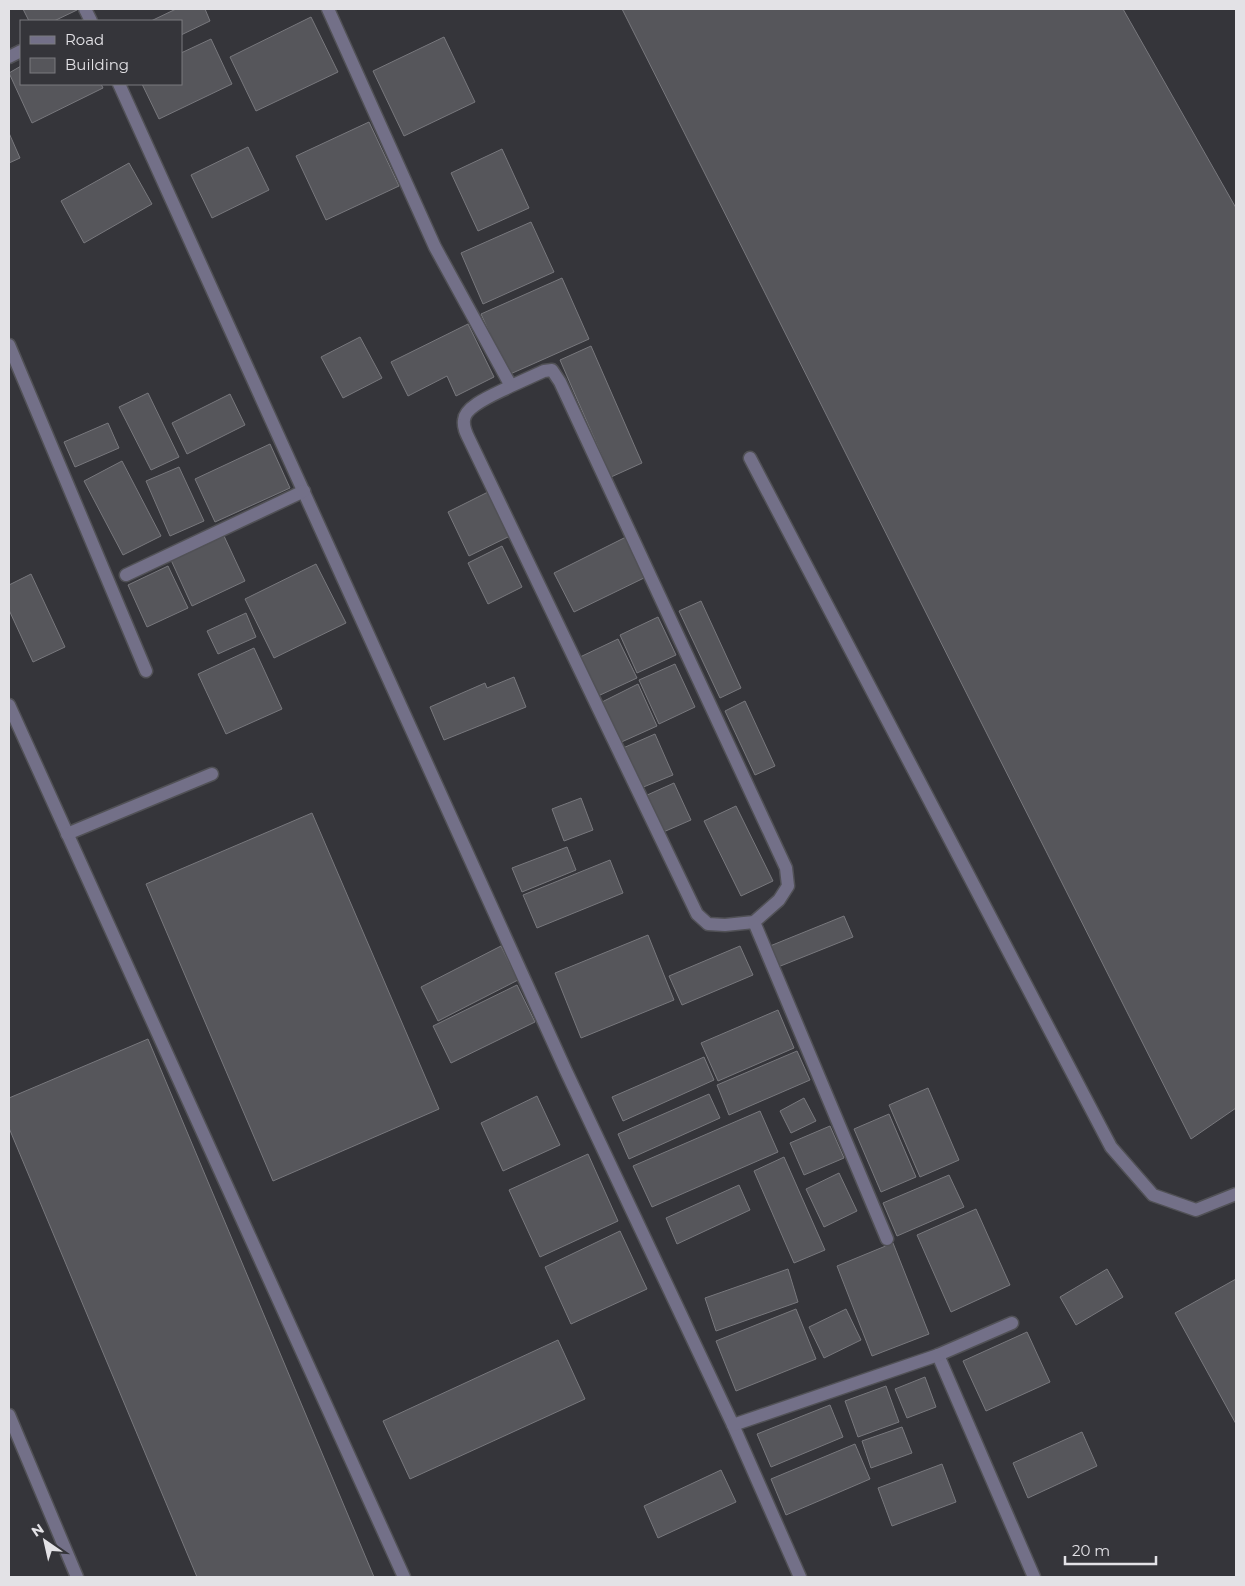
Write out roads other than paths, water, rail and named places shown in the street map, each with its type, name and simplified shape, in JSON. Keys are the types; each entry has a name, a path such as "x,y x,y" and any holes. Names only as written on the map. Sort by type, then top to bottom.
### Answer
{"street":[{"path":"328,9 436,247 511,386"},
{"path":"119,85 566,1071 733,1425 800,1577"},
{"path":"9,345 146,670"},
{"path":"552,370 560,382 786,868 788,886 779,900 754,922 725,925 708,924 697,914 469,439 464,426 464,418 470,408 511,386 544,371 552,370"},
{"path":"750,458 1111,1147 1154,1195 1196,1210 1236,1194"},
{"path":"126,575 304,491"},
{"path":"9,705 404,1577"},
{"path":"67,834 212,774"},
{"path":"754,922 887,1238"},
{"path":"733,1425 938,1355 1012,1323"},
{"path":"938,1355 1034,1577"},
{"path":"9,1415 73,1576"}]}
